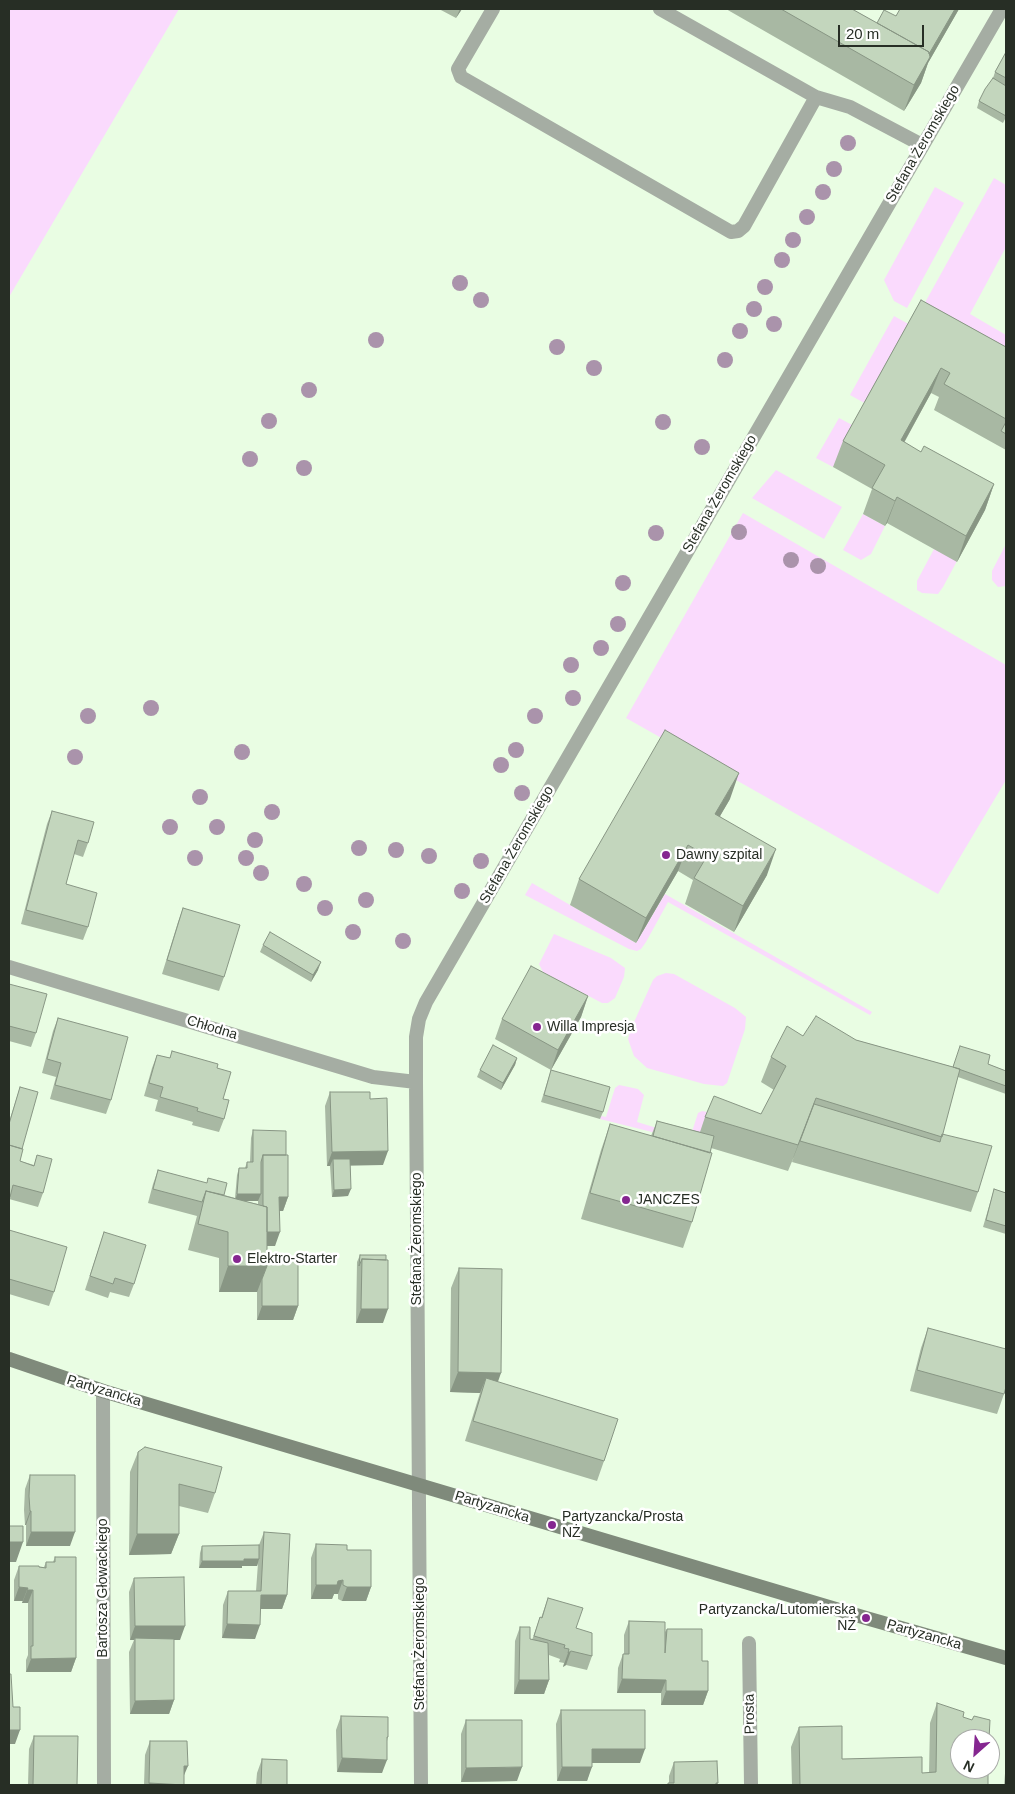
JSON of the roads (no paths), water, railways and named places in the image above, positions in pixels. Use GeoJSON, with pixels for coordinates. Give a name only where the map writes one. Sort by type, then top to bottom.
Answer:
{"type":"FeatureCollection","features":[{"type":"Feature","properties":{"kind":"main road","name":"Partyzancka"},"geometry":{"type":"LineString","coordinates":[[9,1359],[103,1391],[857,1616],[1006,1658]]}},
{"type":"Feature","properties":{"kind":"street"},"geometry":{"type":"LineString","coordinates":[[493,9],[458,70],[461,77],[731,232],[738,231],[744,226],[816,97]]}},
{"type":"Feature","properties":{"kind":"street"},"geometry":{"type":"LineString","coordinates":[[660,9],[816,97],[850,107],[922,145]]}},
{"type":"Feature","properties":{"kind":"street","name":"Stefana Żeromskiego"},"geometry":{"type":"LineString","coordinates":[[421,1785],[416,1082],[416,1038],[419,1019],[426,1002],[1002,9]]}},
{"type":"Feature","properties":{"kind":"street","name":"Chłodna"},"geometry":{"type":"LineString","coordinates":[[9,967],[373,1077],[416,1082]]}},
{"type":"Feature","properties":{"kind":"street","name":"Bartosza Głowackiego"},"geometry":{"type":"LineString","coordinates":[[103,1391],[104,1785]]}},
{"type":"Feature","properties":{"kind":"street","name":"Prosta"},"geometry":{"type":"LineString","coordinates":[[749,1643],[751,1785]]}},
{"type":"Feature","properties":{"kind":"place","name":"Dawny szpital"},"geometry":{"type":"Point","coordinates":[666,855]}},
{"type":"Feature","properties":{"kind":"place","name":"Willa Impresja"},"geometry":{"type":"Point","coordinates":[537,1027]}},
{"type":"Feature","properties":{"kind":"place","name":"JANCZES"},"geometry":{"type":"Point","coordinates":[626,1200]}},
{"type":"Feature","properties":{"kind":"place","name":"Elektro-Starter"},"geometry":{"type":"Point","coordinates":[237,1259]}},
{"type":"Feature","properties":{"kind":"place","name":"Partyzancka/Prosta NŻ"},"geometry":{"type":"Point","coordinates":[552,1525]}},
{"type":"Feature","properties":{"kind":"place","name":"Partyzancka/Lutomierska NŻ"},"geometry":{"type":"Point","coordinates":[866,1618]}}]}
